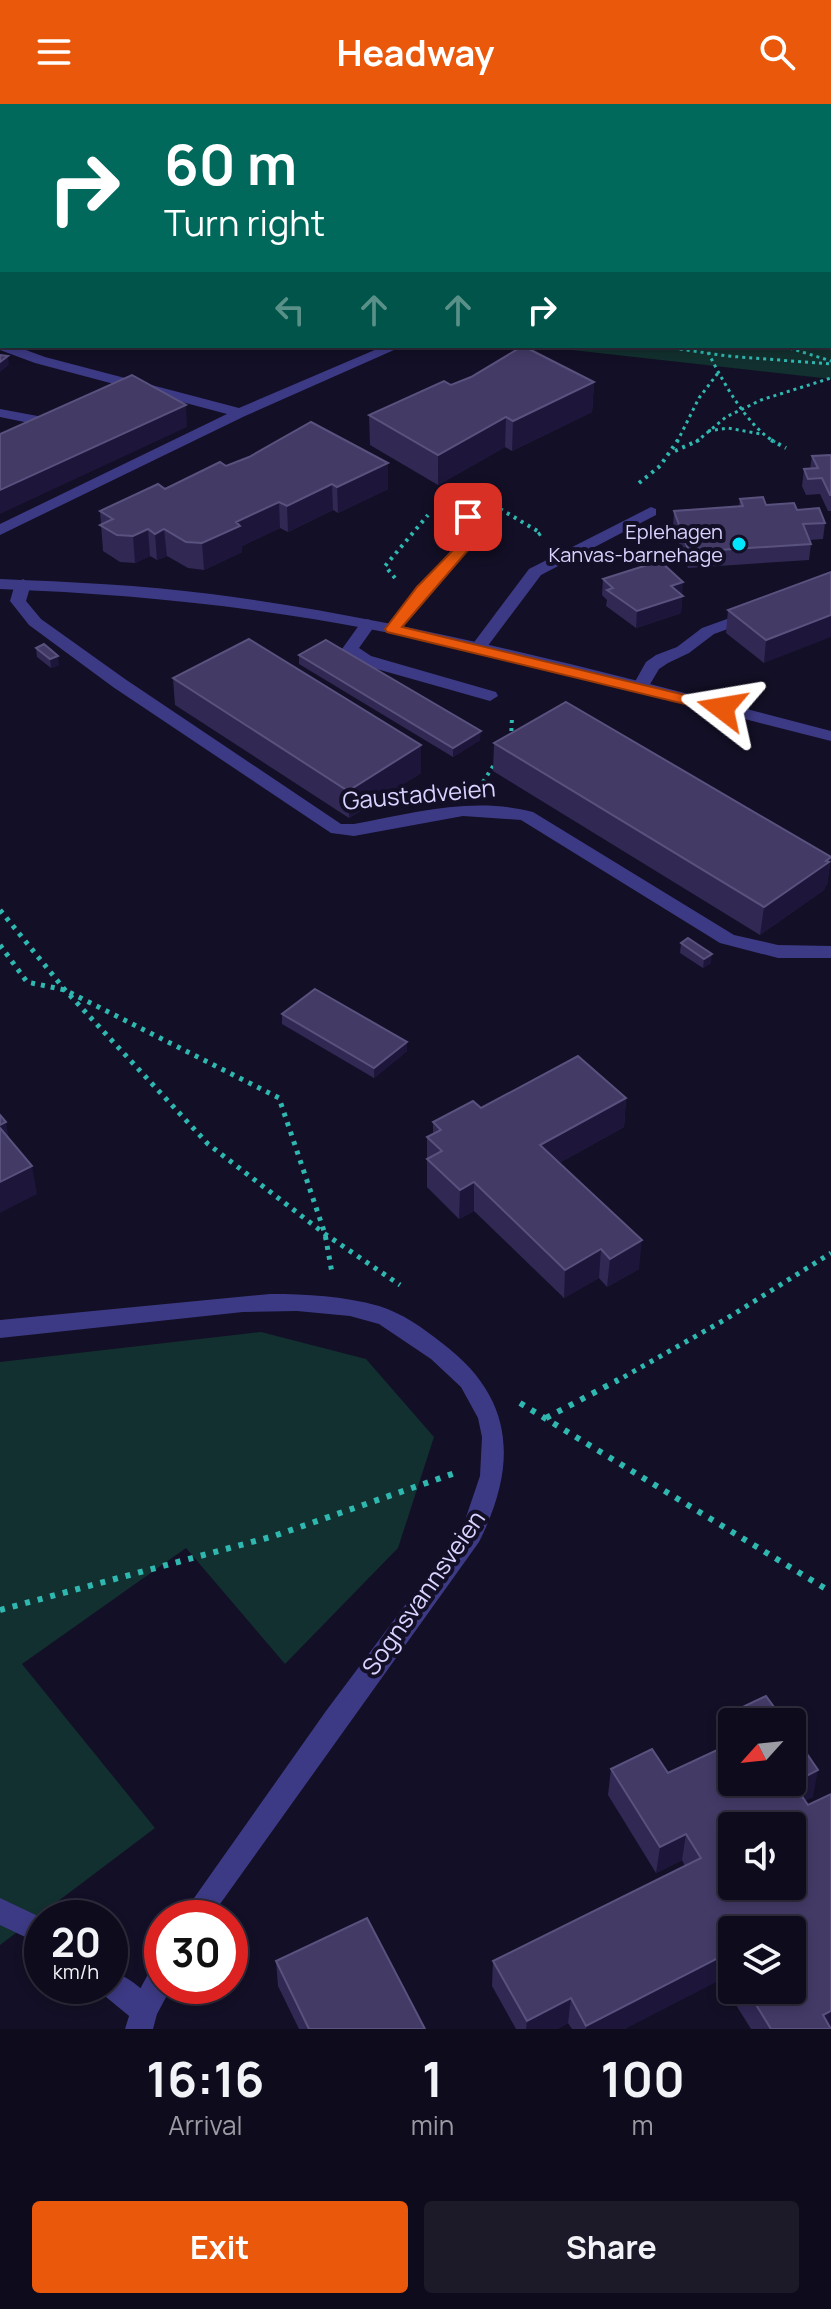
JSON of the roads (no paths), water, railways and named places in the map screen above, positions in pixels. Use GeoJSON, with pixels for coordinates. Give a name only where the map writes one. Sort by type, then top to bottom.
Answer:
{"type":"FeatureCollection","features":[{"type":"Feature","properties":{"kind":"street"},"geometry":{"type":"LineString","coordinates":[[14,348],[40,360],[240,413]]}},
{"type":"Feature","properties":{"kind":"street"},"geometry":{"type":"LineString","coordinates":[[0,530],[240,413],[391,348]]}},
{"type":"Feature","properties":{"kind":"street"},"geometry":{"type":"LineString","coordinates":[[107,395],[130,383]]}},
{"type":"Feature","properties":{"kind":"street"},"geometry":{"type":"LineString","coordinates":[[0,413],[44,422],[72,412]]}},
{"type":"Feature","properties":{"kind":"street"},"geometry":{"type":"LineString","coordinates":[[392,629],[472,535],[471,522],[458,510]]}},
{"type":"Feature","properties":{"kind":"street"},"geometry":{"type":"LineString","coordinates":[[478,648],[535,572],[651,512]]}},
{"type":"Feature","properties":{"kind":"street"},"geometry":{"type":"LineString","coordinates":[[0,584],[169,593],[368,624],[538,662],[831,736]]}},
{"type":"Feature","properties":{"kind":"street","name":"Gaustadveien"},"geometry":{"type":"LineString","coordinates":[[23,584],[18,601],[35,622],[119,683],[337,829],[354,830],[481,808],[509,811],[527,816],[727,939],[760,951],[784,954],[831,952]]}},
{"type":"Feature","properties":{"kind":"street"},"geometry":{"type":"LineString","coordinates":[[640,687],[652,666],[662,659],[683,650],[708,631],[763,611]]}},
{"type":"Feature","properties":{"kind":"street"},"geometry":{"type":"LineString","coordinates":[[368,624],[350,649],[365,660],[490,696]]}},
{"type":"Feature","properties":{"kind":"street","name":"Sognsvannsveien"},"geometry":{"type":"LineString","coordinates":[[0,1329],[272,1300],[378,1315],[457,1365],[479,1394],[492,1426],[495,1465],[488,1501],[471,1535],[207,1900]]}},
{"type":"Feature","properties":{"kind":"street"},"geometry":{"type":"LineString","coordinates":[[0,1911],[24,1923]]}},
{"type":"Feature","properties":{"kind":"street"},"geometry":{"type":"LineString","coordinates":[[128,2003],[142,2019]]}},
{"type":"Feature","properties":{"kind":"place","name":"Eplehagen Kanvas-barnehage"},"geometry":{"type":"Point","coordinates":[739,544]}}]}
